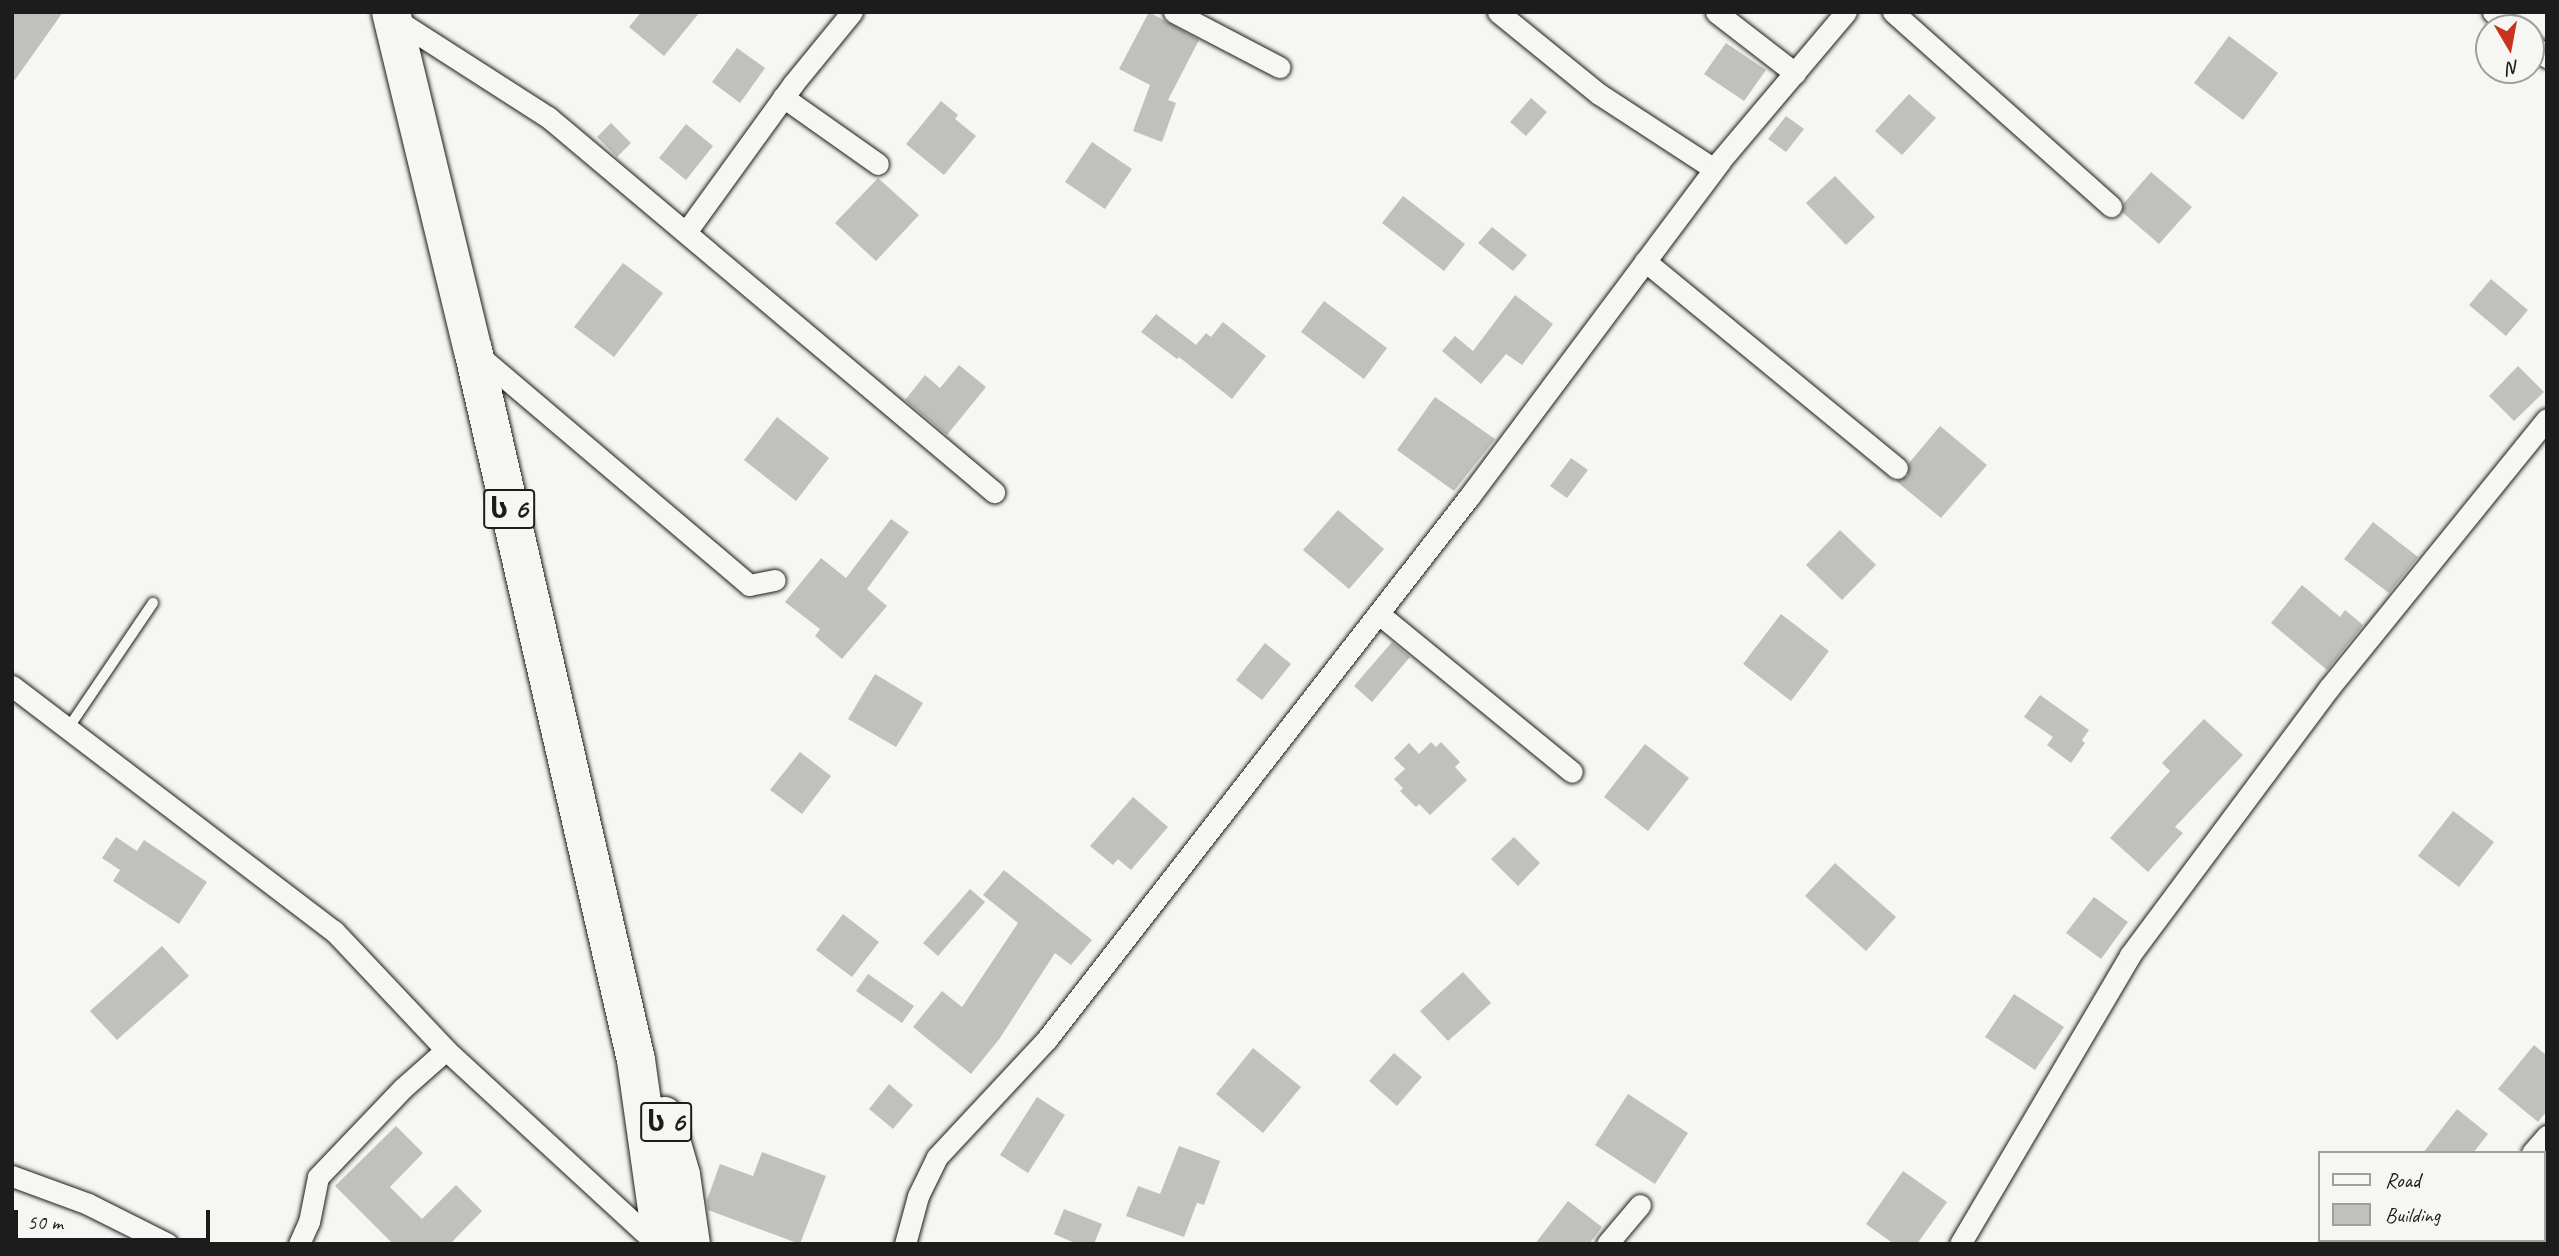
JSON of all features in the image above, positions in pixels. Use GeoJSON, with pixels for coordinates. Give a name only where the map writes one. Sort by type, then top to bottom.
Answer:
{"type":"FeatureCollection","features":[{"type":"Feature","properties":{"kind":"highway","name":"ს 6"},"geometry":{"type":"LineString","coordinates":[[391,15],[473,350],[636,1060],[659,1244]]}},
{"type":"Feature","properties":{"kind":"highway","name":"ს 6"},"geometry":{"type":"LineString","coordinates":[[624,1006],[648,1058],[681,1175],[691,1244]]}},
{"type":"Feature","properties":{"kind":"street"},"geometry":{"type":"LineString","coordinates":[[686,232],[783,97],[852,12]]}},
{"type":"Feature","properties":{"kind":"street"},"geometry":{"type":"LineString","coordinates":[[1174,12],[1279,67]]}},
{"type":"Feature","properties":{"kind":"street"},"geometry":{"type":"LineString","coordinates":[[1498,12],[1599,94],[1714,169]]}},
{"type":"Feature","properties":{"kind":"street"},"geometry":{"type":"LineString","coordinates":[[1716,12],[1795,73]]}},
{"type":"Feature","properties":{"kind":"street"},"geometry":{"type":"LineString","coordinates":[[905,1244],[918,1196],[937,1157],[1046,1039],[1379,614],[1714,169],[1846,12]]}},
{"type":"Feature","properties":{"kind":"street"},"geometry":{"type":"LineString","coordinates":[[1893,12],[2111,206]]}},
{"type":"Feature","properties":{"kind":"street"},"geometry":{"type":"LineString","coordinates":[[391,15],[548,117],[995,492]]}},
{"type":"Feature","properties":{"kind":"street"},"geometry":{"type":"LineString","coordinates":[[783,97],[878,164]]}},
{"type":"Feature","properties":{"kind":"street"},"geometry":{"type":"LineString","coordinates":[[1645,261],[1897,468]]}},
{"type":"Feature","properties":{"kind":"street"},"geometry":{"type":"LineString","coordinates":[[473,350],[749,585],[775,580]]}},
{"type":"Feature","properties":{"kind":"street"},"geometry":{"type":"LineString","coordinates":[[1960,1244],[2130,954],[2329,688],[2547,419]]}},
{"type":"Feature","properties":{"kind":"street"},"geometry":{"type":"LineString","coordinates":[[1379,614],[1572,772]]}},
{"type":"Feature","properties":{"kind":"street"},"geometry":{"type":"LineString","coordinates":[[12,686],[334,932],[446,1050],[659,1244]]}},
{"type":"Feature","properties":{"kind":"street"},"geometry":{"type":"LineString","coordinates":[[299,1244],[309,1222],[318,1177],[403,1088],[446,1050]]}},
{"type":"Feature","properties":{"kind":"street"},"geometry":{"type":"LineString","coordinates":[[2534,1151],[2547,1136]]}},
{"type":"Feature","properties":{"kind":"street"},"geometry":{"type":"LineString","coordinates":[[12,1176],[88,1205],[168,1244]]}},
{"type":"Feature","properties":{"kind":"street"},"geometry":{"type":"LineString","coordinates":[[1607,1244],[1640,1205]]}},
{"type":"Feature","properties":{"kind":"lane"},"geometry":{"type":"LineString","coordinates":[[69,727],[153,603]]}},
{"type":"Feature","properties":{"kind":"building"},"geometry":{"type":"Polygon","coordinates":[[[12,12],[63,12],[12,84],[12,12]]]}},
{"type":"Feature","properties":{"kind":"building"},"geometry":{"type":"Polygon","coordinates":[[[641,12],[700,12],[664,56],[629,27],[641,12]]]}},
{"type":"Feature","properties":{"kind":"building"},"geometry":{"type":"Polygon","coordinates":[[[1149,12],[1199,40],[1168,100],[1176,103],[1162,142],[1133,131],[1150,85],[1119,69],[1149,12]]]}},
{"type":"Feature","properties":{"kind":"building"},"geometry":{"type":"Polygon","coordinates":[[[2229,36],[2278,73],[2243,120],[2194,83],[2229,36]]]}},
{"type":"Feature","properties":{"kind":"building"},"geometry":{"type":"Polygon","coordinates":[[[1726,43],[1766,70],[1744,101],[1704,74],[1726,43]]]}},
{"type":"Feature","properties":{"kind":"building"},"geometry":{"type":"Polygon","coordinates":[[[737,48],[765,68],[740,103],[712,82],[737,48]]]}},
{"type":"Feature","properties":{"kind":"building"},"geometry":{"type":"Polygon","coordinates":[[[1909,94],[1936,118],[1902,155],[1875,131],[1909,94]]]}},
{"type":"Feature","properties":{"kind":"building"},"geometry":{"type":"Polygon","coordinates":[[[1531,98],[1547,112],[1526,136],[1510,122],[1531,98]]]}},
{"type":"Feature","properties":{"kind":"building"},"geometry":{"type":"Polygon","coordinates":[[[941,101],[958,115],[955,119],[976,136],[944,175],[906,144],[941,101]]]}},
{"type":"Feature","properties":{"kind":"building"},"geometry":{"type":"Polygon","coordinates":[[[1786,116],[1804,129],[1786,152],[1768,139],[1786,116]]]}},
{"type":"Feature","properties":{"kind":"building"},"geometry":{"type":"Polygon","coordinates":[[[611,123],[631,143],[617,157],[597,137],[611,123]]]}},
{"type":"Feature","properties":{"kind":"building"},"geometry":{"type":"Polygon","coordinates":[[[686,124],[713,146],[686,180],[659,158],[686,124]]]}},
{"type":"Feature","properties":{"kind":"building"},"geometry":{"type":"Polygon","coordinates":[[[1092,142],[1132,169],[1105,209],[1065,182],[1092,142]]]}},
{"type":"Feature","properties":{"kind":"building"},"geometry":{"type":"Polygon","coordinates":[[[2151,172],[2192,207],[2159,244],[2122,212],[2124,203],[2151,172]]]}},
{"type":"Feature","properties":{"kind":"building"},"geometry":{"type":"Polygon","coordinates":[[[1835,176],[1875,217],[1846,245],[1806,203],[1835,176]]]}},
{"type":"Feature","properties":{"kind":"building"},"geometry":{"type":"Polygon","coordinates":[[[878,178],[919,215],[876,261],[835,223],[878,178]]]}},
{"type":"Feature","properties":{"kind":"building"},"geometry":{"type":"Polygon","coordinates":[[[1403,196],[1465,244],[1444,271],[1382,223],[1403,196]]]}},
{"type":"Feature","properties":{"kind":"building"},"geometry":{"type":"Polygon","coordinates":[[[1492,227],[1527,255],[1513,271],[1478,243],[1492,227]]]}},
{"type":"Feature","properties":{"kind":"building"},"geometry":{"type":"Polygon","coordinates":[[[623,263],[663,293],[614,357],[574,327],[623,263]]]}},
{"type":"Feature","properties":{"kind":"building"},"geometry":{"type":"Polygon","coordinates":[[[2491,279],[2528,310],[2506,336],[2469,305],[2491,279]]]}},
{"type":"Feature","properties":{"kind":"building"},"geometry":{"type":"Polygon","coordinates":[[[1515,295],[1553,324],[1522,365],[1506,354],[1481,384],[1442,351],[1455,336],[1473,351],[1515,295]]]}},
{"type":"Feature","properties":{"kind":"building"},"geometry":{"type":"Polygon","coordinates":[[[1324,301],[1387,348],[1364,379],[1301,332],[1324,301]]]}},
{"type":"Feature","properties":{"kind":"building"},"geometry":{"type":"Polygon","coordinates":[[[1156,314],[1196,345],[1206,333],[1211,337],[1223,322],[1266,356],[1232,399],[1179,357],[1177,359],[1141,332],[1156,314]]]}},
{"type":"Feature","properties":{"kind":"building"},"geometry":{"type":"Polygon","coordinates":[[[959,365],[986,387],[947,435],[905,400],[925,375],[940,388],[959,365]]]}},
{"type":"Feature","properties":{"kind":"building"},"geometry":{"type":"Polygon","coordinates":[[[2518,366],[2544,392],[2514,421],[2489,396],[2518,366]]]}},
{"type":"Feature","properties":{"kind":"building"},"geometry":{"type":"Polygon","coordinates":[[[1435,397],[1495,439],[1454,491],[1397,450],[1435,397]]]}},
{"type":"Feature","properties":{"kind":"building"},"geometry":{"type":"Polygon","coordinates":[[[777,417],[829,458],[796,501],[744,460],[777,417]]]}},
{"type":"Feature","properties":{"kind":"building"},"geometry":{"type":"Polygon","coordinates":[[[1940,426],[1987,465],[1941,518],[1896,481],[1908,476],[1909,463],[1940,426]]]}},
{"type":"Feature","properties":{"kind":"building"},"geometry":{"type":"Polygon","coordinates":[[[1571,458],[1588,470],[1567,498],[1550,486],[1571,458]]]}},
{"type":"Feature","properties":{"kind":"building"},"geometry":{"type":"Polygon","coordinates":[[[1338,510],[1384,549],[1349,589],[1303,550],[1338,510]]]}},
{"type":"Feature","properties":{"kind":"building"},"geometry":{"type":"Polygon","coordinates":[[[891,519],[909,532],[867,589],[887,606],[842,659],[815,636],[820,629],[785,602],[821,558],[846,578],[891,519]]]}},
{"type":"Feature","properties":{"kind":"building"},"geometry":{"type":"Polygon","coordinates":[[[2373,522],[2418,557],[2389,593],[2344,559],[2373,522]]]}},
{"type":"Feature","properties":{"kind":"building"},"geometry":{"type":"Polygon","coordinates":[[[1840,530],[1876,565],[1842,600],[1806,565],[1840,530]]]}},
{"type":"Feature","properties":{"kind":"building"},"geometry":{"type":"Polygon","coordinates":[[[2302,585],[2340,617],[2345,610],[2363,625],[2327,670],[2271,623],[2302,585]]]}},
{"type":"Feature","properties":{"kind":"building"},"geometry":{"type":"Polygon","coordinates":[[[1781,614],[1829,651],[1791,701],[1743,664],[1781,614]]]}},
{"type":"Feature","properties":{"kind":"building"},"geometry":{"type":"Polygon","coordinates":[[[1392,642],[1410,657],[1372,702],[1354,686],[1392,642]]]}},
{"type":"Feature","properties":{"kind":"building"},"geometry":{"type":"Polygon","coordinates":[[[1265,643],[1291,664],[1262,700],[1236,680],[1265,643]]]}},
{"type":"Feature","properties":{"kind":"building"},"geometry":{"type":"Polygon","coordinates":[[[875,674],[923,703],[896,747],[848,719],[875,674]]]}},
{"type":"Feature","properties":{"kind":"building"},"geometry":{"type":"Polygon","coordinates":[[[2040,695],[2089,730],[2082,740],[2085,743],[2071,763],[2047,745],[2053,737],[2024,717],[2040,695]]]}},
{"type":"Feature","properties":{"kind":"building"},"geometry":{"type":"Polygon","coordinates":[[[2204,719],[2243,755],[2175,827],[2183,833],[2148,872],[2110,838],[2170,771],[2162,763],[2204,719]]]}},
{"type":"Feature","properties":{"kind":"building"},"geometry":{"type":"Polygon","coordinates":[[[1431,742],[1436,747],[1441,742],[1460,762],[1455,767],[1467,780],[1430,815],[1419,804],[1416,807],[1400,791],[1403,788],[1394,779],[1405,769],[1394,758],[1409,743],[1419,754],[1431,742]]]}},
{"type":"Feature","properties":{"kind":"building"},"geometry":{"type":"Polygon","coordinates":[[[1645,744],[1689,778],[1648,831],[1604,797],[1645,744]]]}},
{"type":"Feature","properties":{"kind":"building"},"geometry":{"type":"Polygon","coordinates":[[[800,752],[831,776],[802,814],[770,790],[800,752]]]}},
{"type":"Feature","properties":{"kind":"building"},"geometry":{"type":"Polygon","coordinates":[[[1133,797],[1168,827],[1131,870],[1118,859],[1113,865],[1090,846],[1133,797]]]}},
{"type":"Feature","properties":{"kind":"building"},"geometry":{"type":"Polygon","coordinates":[[[2453,811],[2494,842],[2459,887],[2418,856],[2453,811]]]}},
{"type":"Feature","properties":{"kind":"building"},"geometry":{"type":"Polygon","coordinates":[[[116,837],[137,851],[144,840],[207,882],[179,924],[113,881],[120,870],[102,858],[116,837]]]}},
{"type":"Feature","properties":{"kind":"building"},"geometry":{"type":"Polygon","coordinates":[[[1514,837],[1540,863],[1518,886],[1491,859],[1514,837]]]}},
{"type":"Feature","properties":{"kind":"building"},"geometry":{"type":"Polygon","coordinates":[[[1835,863],[1896,917],[1866,951],[1805,896],[1835,863]]]}},
{"type":"Feature","properties":{"kind":"building"},"geometry":{"type":"Polygon","coordinates":[[[1004,870],[1092,940],[1071,965],[1055,953],[1000,1038],[971,1074],[913,1027],[942,991],[962,1007],[1018,923],[983,895],[1004,870]]]}},
{"type":"Feature","properties":{"kind":"building"},"geometry":{"type":"Polygon","coordinates":[[[970,889],[985,902],[938,956],[923,943],[970,889]]]}},
{"type":"Feature","properties":{"kind":"building"},"geometry":{"type":"Polygon","coordinates":[[[2094,897],[2128,922],[2101,959],[2066,933],[2094,897]]]}},
{"type":"Feature","properties":{"kind":"building"},"geometry":{"type":"Polygon","coordinates":[[[843,914],[879,942],[852,977],[816,950],[843,914]]]}},
{"type":"Feature","properties":{"kind":"building"},"geometry":{"type":"Polygon","coordinates":[[[162,946],[189,976],[117,1040],[90,1011],[162,946]]]}},
{"type":"Feature","properties":{"kind":"building"},"geometry":{"type":"Polygon","coordinates":[[[1463,972],[1491,1003],[1448,1041],[1420,1011],[1463,972]]]}},
{"type":"Feature","properties":{"kind":"building"},"geometry":{"type":"Polygon","coordinates":[[[868,974],[914,1006],[902,1023],[856,991],[868,974]]]}},
{"type":"Feature","properties":{"kind":"building"},"geometry":{"type":"Polygon","coordinates":[[[2014,994],[2064,1027],[2035,1070],[1985,1037],[2014,994]]]}},
{"type":"Feature","properties":{"kind":"building"},"geometry":{"type":"Polygon","coordinates":[[[2534,1045],[2547,1056],[2547,1111],[2538,1122],[2498,1089],[2534,1045]]]}},
{"type":"Feature","properties":{"kind":"building"},"geometry":{"type":"Polygon","coordinates":[[[1253,1048],[1301,1087],[1263,1133],[1216,1094],[1253,1048]]]}},
{"type":"Feature","properties":{"kind":"building"},"geometry":{"type":"Polygon","coordinates":[[[1394,1053],[1422,1077],[1397,1106],[1369,1081],[1394,1053]]]}},
{"type":"Feature","properties":{"kind":"building"},"geometry":{"type":"Polygon","coordinates":[[[889,1084],[913,1105],[893,1129],[869,1109],[889,1084]]]}},
{"type":"Feature","properties":{"kind":"building"},"geometry":{"type":"Polygon","coordinates":[[[1628,1094],[1688,1133],[1655,1184],[1595,1145],[1628,1094]]]}},
{"type":"Feature","properties":{"kind":"building"},"geometry":{"type":"Polygon","coordinates":[[[1037,1097],[1065,1115],[1028,1173],[1000,1155],[1037,1097]]]}},
{"type":"Feature","properties":{"kind":"building"},"geometry":{"type":"Polygon","coordinates":[[[2457,1109],[2488,1134],[2475,1151],[2425,1151],[2457,1109]]]}},
{"type":"Feature","properties":{"kind":"building"},"geometry":{"type":"Polygon","coordinates":[[[396,1126],[423,1153],[390,1187],[422,1219],[456,1185],[482,1211],[450,1244],[393,1244],[335,1186],[396,1126]]]}},
{"type":"Feature","properties":{"kind":"building"},"geometry":{"type":"Polygon","coordinates":[[[1179,1146],[1220,1161],[1204,1205],[1197,1203],[1184,1237],[1126,1216],[1138,1186],[1160,1194],[1179,1146]]]}},
{"type":"Feature","properties":{"kind":"building"},"geometry":{"type":"Polygon","coordinates":[[[762,1152],[826,1176],[800,1244],[708,1210],[707,1200],[720,1164],[753,1176],[762,1152]]]}},
{"type":"Feature","properties":{"kind":"building"},"geometry":{"type":"Polygon","coordinates":[[[1903,1171],[1947,1202],[1917,1244],[1894,1244],[1866,1224],[1903,1171]]]}},
{"type":"Feature","properties":{"kind":"building"},"geometry":{"type":"Polygon","coordinates":[[[1568,1201],[1602,1227],[1589,1244],[1535,1244],[1568,1201]]]}},
{"type":"Feature","properties":{"kind":"building"},"geometry":{"type":"Polygon","coordinates":[[[1064,1209],[1102,1224],[1094,1244],[1077,1244],[1054,1234],[1064,1209]]]}}]}
